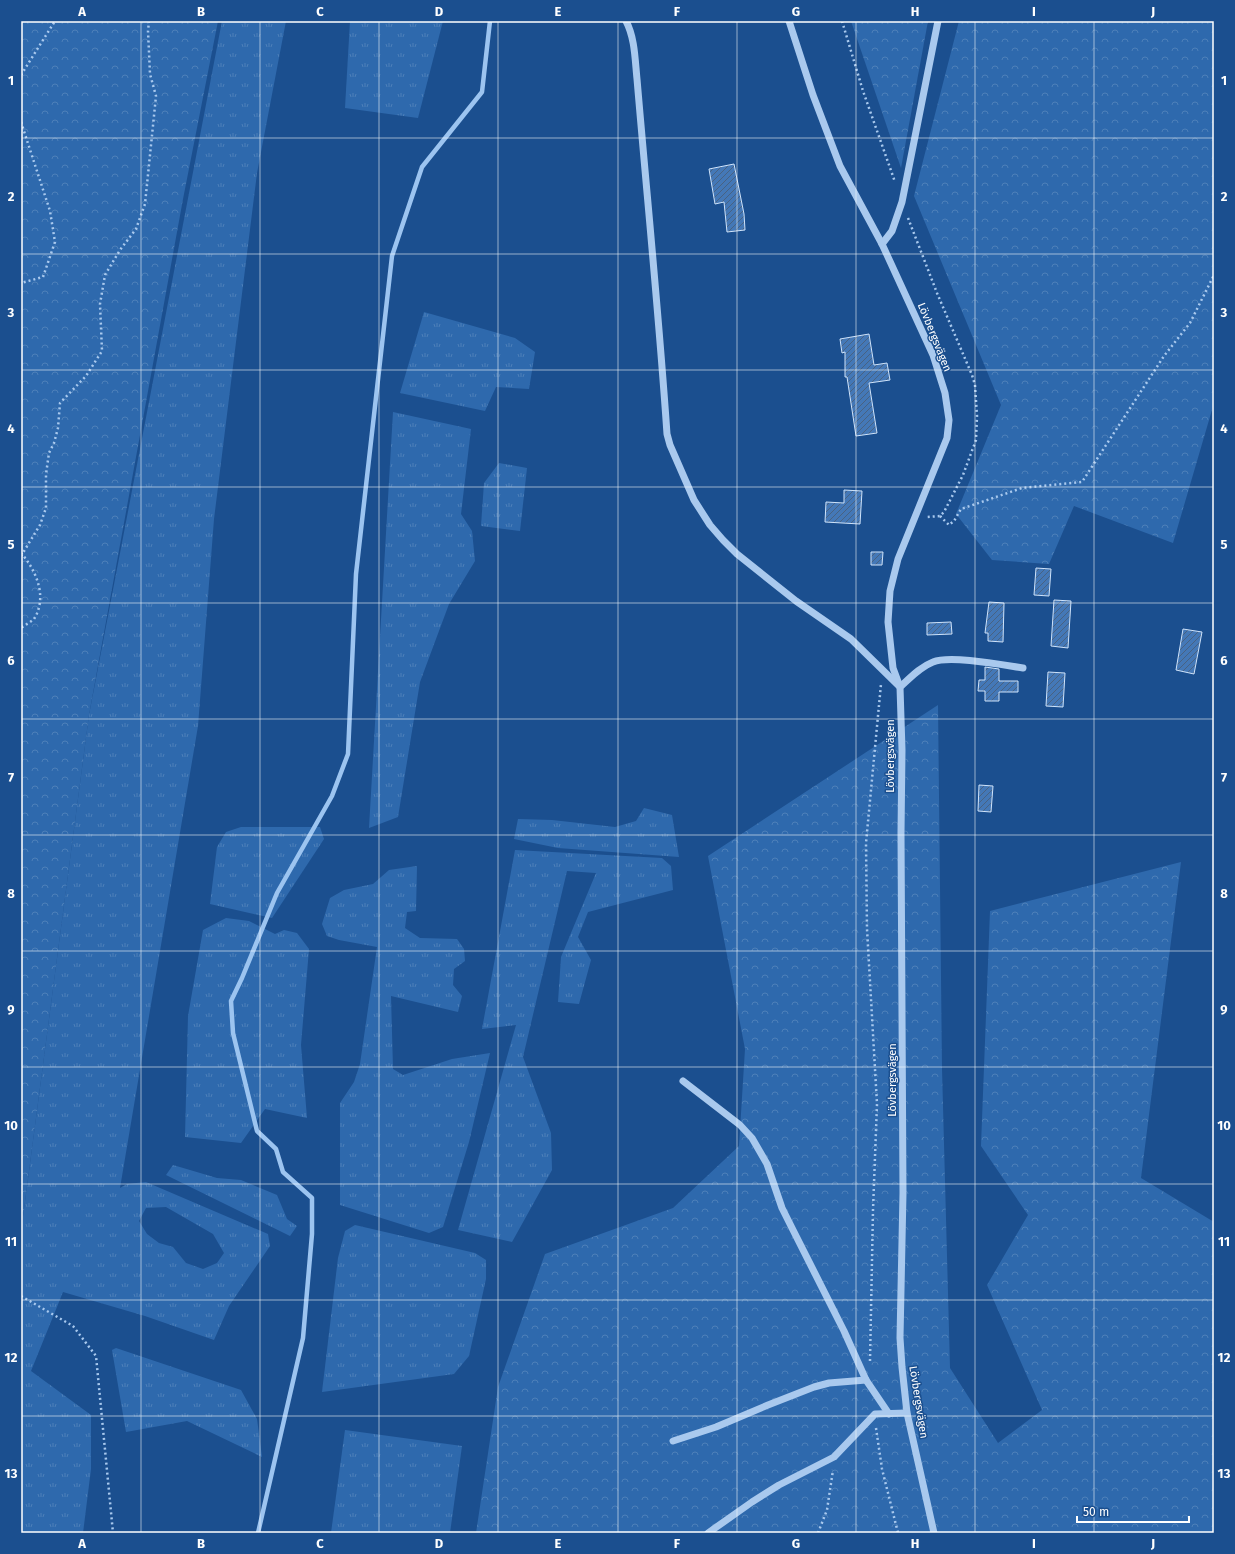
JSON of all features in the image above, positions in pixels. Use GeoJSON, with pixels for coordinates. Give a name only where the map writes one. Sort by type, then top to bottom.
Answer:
{"type":"FeatureCollection","features":[{"type":"Feature","properties":{"kind":"street"},"geometry":{"type":"LineString","coordinates":[[626,21],[629,27],[635,60],[653,264],[660,325],[667,434],[670,445],[694,500],[710,525],[737,554],[796,600],[851,639],[900,687],[925,666],[935,661],[980,662],[1023,668]]}},
{"type":"Feature","properties":{"kind":"street","name":"Lövbergsvägen"},"geometry":{"type":"LineString","coordinates":[[789,21],[813,95],[840,166],[882,244],[933,354],[945,393],[947,405],[947,438],[898,559],[890,591],[888,622],[894,668],[900,687],[902,750],[901,841],[903,1137],[900,1338],[907,1412],[934,1533]]}},
{"type":"Feature","properties":{"kind":"street"},"geometry":{"type":"LineString","coordinates":[[882,244],[892,231],[902,202],[938,21]]}},
{"type":"Feature","properties":{"kind":"street"},"geometry":{"type":"LineString","coordinates":[[683,1081],[740,1125],[755,1143],[767,1164],[782,1208],[844,1331],[866,1380],[888,1414]]}},
{"type":"Feature","properties":{"kind":"street"},"geometry":{"type":"LineString","coordinates":[[673,1441],[716,1427],[768,1404],[814,1387],[829,1383],[866,1380]]}},
{"type":"Feature","properties":{"kind":"street"},"geometry":{"type":"LineString","coordinates":[[708,1533],[774,1489],[835,1456],[874,1414],[907,1412]]}},
{"type":"Feature","properties":{"kind":"path"},"geometry":{"type":"LineString","coordinates":[[21,75],[55,21]]}},
{"type":"Feature","properties":{"kind":"path"},"geometry":{"type":"LineString","coordinates":[[21,628],[33,620],[40,602],[40,586],[21,554],[40,525],[46,508],[46,474],[49,453],[54,443],[58,428],[60,403],[86,376],[102,351],[100,304],[105,275],[120,250],[136,229],[145,204],[156,96],[150,74],[149,21]]}},
{"type":"Feature","properties":{"kind":"path"},"geometry":{"type":"LineString","coordinates":[[21,122],[50,211],[55,242],[42,277],[21,283]]}},
{"type":"Feature","properties":{"kind":"path"},"geometry":{"type":"LineString","coordinates":[[940,516],[949,525],[954,521],[962,508],[1022,488],[1082,482],[1164,356],[1190,323],[1214,275]]}},
{"type":"Feature","properties":{"kind":"path"},"geometry":{"type":"LineString","coordinates":[[917,513],[928,517],[940,516],[948,506],[974,448],[977,428],[975,385],[955,335]]}},
{"type":"Feature","properties":{"kind":"path"},"geometry":{"type":"LineString","coordinates":[[870,1367],[877,1104],[867,929],[866,843],[874,747],[883,671]]}},
{"type":"Feature","properties":{"kind":"path"},"geometry":{"type":"LineString","coordinates":[[21,1296],[73,1326],[96,1356],[113,1533]]}},
{"type":"Feature","properties":{"kind":"path"},"geometry":{"type":"LineString","coordinates":[[874,1414],[882,1468],[898,1533]]}},
{"type":"Feature","properties":{"kind":"path"},"geometry":{"type":"LineString","coordinates":[[818,1533],[827,1510],[835,1456]]}},
{"type":"Feature","properties":{"kind":"green space"},"geometry":{"type":"Polygon","coordinates":[[[21,21],[218,21],[183,199],[89,715],[21,1232],[21,21]]]}},
{"type":"Feature","properties":{"kind":"green space"},"geometry":{"type":"Polygon","coordinates":[[[222,21],[286,21],[257,173],[214,519],[198,726],[120,1188],[127,1184],[146,1182],[268,1234],[270,1246],[229,1306],[214,1340],[145,1316],[63,1292],[31,1371],[91,1415],[91,1469],[83,1533],[21,1533],[21,1232],[89,715],[222,21]],[[166,1207],[146,1208],[139,1221],[147,1234],[159,1243],[173,1247],[186,1263],[203,1269],[217,1263],[224,1253],[213,1234],[166,1207]]]}},
{"type":"Feature","properties":{"kind":"green space"},"geometry":{"type":"Polygon","coordinates":[[[350,21],[443,21],[418,118],[345,108],[350,21]]]}},
{"type":"Feature","properties":{"kind":"green space"},"geometry":{"type":"Polygon","coordinates":[[[851,21],[928,21],[901,168],[851,21]]]}},
{"type":"Feature","properties":{"kind":"green space"},"geometry":{"type":"Polygon","coordinates":[[[959,21],[1214,21],[1214,403],[1173,543],[1074,506],[1049,564],[992,560],[956,514],[1001,405],[914,196],[959,21]]]}},
{"type":"Feature","properties":{"kind":"green space"},"geometry":{"type":"Polygon","coordinates":[[[424,312],[515,338],[535,352],[529,389],[496,387],[485,411],[400,393],[424,312]]]}},
{"type":"Feature","properties":{"kind":"green space"},"geometry":{"type":"Polygon","coordinates":[[[393,412],[471,429],[461,514],[472,531],[475,561],[449,604],[420,682],[398,817],[369,828],[393,412]]]}},
{"type":"Feature","properties":{"kind":"green space"},"geometry":{"type":"Polygon","coordinates":[[[499,463],[527,468],[520,531],[481,526],[484,483],[499,463]]]}},
{"type":"Feature","properties":{"kind":"green space"},"geometry":{"type":"Polygon","coordinates":[[[938,705],[942,1069],[950,1368],[998,1443],[1042,1410],[987,1285],[1028,1215],[981,1146],[990,911],[1181,862],[1141,1178],[1214,1222],[1214,1533],[476,1533],[498,1387],[545,1254],[673,1208],[739,1146],[745,1049],[708,856],[938,705]]]}},
{"type":"Feature","properties":{"kind":"green space"},"geometry":{"type":"Polygon","coordinates":[[[644,808],[672,815],[679,857],[558,848],[514,839],[518,819],[552,820],[615,827],[636,821],[644,808]]]}},
{"type":"Feature","properties":{"kind":"green space"},"geometry":{"type":"Polygon","coordinates":[[[241,827],[320,827],[324,839],[272,918],[210,904],[217,847],[226,832],[241,827]]]}},
{"type":"Feature","properties":{"kind":"green space"},"geometry":{"type":"Polygon","coordinates":[[[515,850],[662,858],[671,866],[673,890],[588,912],[578,937],[591,960],[579,1004],[558,1002],[561,957],[596,873],[567,871],[523,1057],[551,1133],[552,1170],[512,1242],[458,1230],[516,1025],[482,1029],[515,850]]]}},
{"type":"Feature","properties":{"kind":"green space"},"geometry":{"type":"Polygon","coordinates":[[[417,866],[416,911],[407,912],[405,928],[420,938],[457,939],[464,949],[465,961],[454,969],[453,985],[462,996],[458,1012],[391,996],[393,1069],[403,1075],[452,1059],[490,1053],[469,1142],[443,1227],[429,1233],[340,1205],[340,1103],[354,1082],[360,1064],[377,947],[339,940],[327,936],[322,924],[330,898],[344,890],[373,884],[389,870],[417,866]]]}},
{"type":"Feature","properties":{"kind":"green space"},"geometry":{"type":"Polygon","coordinates":[[[226,918],[249,921],[275,934],[284,930],[297,933],[309,949],[301,1045],[307,1118],[265,1109],[241,1143],[185,1137],[188,1016],[203,930],[226,918]]]}},
{"type":"Feature","properties":{"kind":"green space"},"geometry":{"type":"Polygon","coordinates":[[[173,1165],[217,1178],[241,1180],[277,1195],[287,1219],[297,1226],[290,1236],[166,1175],[173,1165]]]}},
{"type":"Feature","properties":{"kind":"green space"},"geometry":{"type":"Polygon","coordinates":[[[355,1225],[475,1253],[486,1260],[486,1279],[469,1356],[454,1374],[322,1392],[338,1258],[345,1231],[355,1225]]]}},
{"type":"Feature","properties":{"kind":"green space"},"geometry":{"type":"Polygon","coordinates":[[[116,1348],[241,1390],[257,1419],[262,1457],[187,1421],[126,1432],[112,1350],[116,1348]]]}},
{"type":"Feature","properties":{"kind":"green space"},"geometry":{"type":"Polygon","coordinates":[[[345,1430],[462,1446],[450,1533],[331,1533],[345,1430]]]}},
{"type":"Feature","properties":{"kind":"building"},"geometry":{"type":"Polygon","coordinates":[[[734,164],[744,214],[745,230],[727,232],[724,202],[715,204],[709,169],[734,164]]]}},
{"type":"Feature","properties":{"kind":"building"},"geometry":{"type":"Polygon","coordinates":[[[869,334],[874,365],[887,363],[890,380],[869,383],[877,433],[856,436],[847,377],[845,377],[845,352],[842,353],[840,339],[869,334]]]}},
{"type":"Feature","properties":{"kind":"building"},"geometry":{"type":"Polygon","coordinates":[[[844,490],[862,491],[860,524],[825,522],[826,502],[844,503],[844,490]]]}},
{"type":"Feature","properties":{"kind":"building"},"geometry":{"type":"Polygon","coordinates":[[[871,552],[883,552],[882,565],[871,565],[871,552]]]}},
{"type":"Feature","properties":{"kind":"building"},"geometry":{"type":"Polygon","coordinates":[[[1036,568],[1051,569],[1049,596],[1034,595],[1036,568]]]}},
{"type":"Feature","properties":{"kind":"building"},"geometry":{"type":"Polygon","coordinates":[[[1054,600],[1071,601],[1068,648],[1051,646],[1054,600]]]}},
{"type":"Feature","properties":{"kind":"building"},"geometry":{"type":"Polygon","coordinates":[[[989,602],[1004,603],[1003,642],[988,641],[988,633],[985,633],[989,602]]]}},
{"type":"Feature","properties":{"kind":"building"},"geometry":{"type":"Polygon","coordinates":[[[951,622],[952,634],[927,635],[927,623],[951,622]]]}},
{"type":"Feature","properties":{"kind":"building"},"geometry":{"type":"Polygon","coordinates":[[[1183,629],[1202,632],[1194,674],[1176,670],[1183,629]]]}},
{"type":"Feature","properties":{"kind":"building"},"geometry":{"type":"Polygon","coordinates":[[[985,667],[999,669],[999,681],[1018,681],[1018,692],[999,692],[999,701],[985,701],[985,691],[978,691],[979,680],[985,680],[985,667]]]}},
{"type":"Feature","properties":{"kind":"building"},"geometry":{"type":"Polygon","coordinates":[[[1048,672],[1065,673],[1063,707],[1046,706],[1048,672]]]}},
{"type":"Feature","properties":{"kind":"building"},"geometry":{"type":"Polygon","coordinates":[[[979,785],[993,786],[991,812],[978,811],[979,785]]]}},
{"type":"Feature","properties":{"kind":"waterway"},"geometry":{"type":"LineString","coordinates":[[258,1533],[303,1338],[312,1234],[312,1198],[283,1172],[276,1149],[257,1131],[233,1033],[231,1001],[277,893],[332,796],[348,754],[356,574],[392,256],[422,167],[482,92],[490,21]]}}]}
